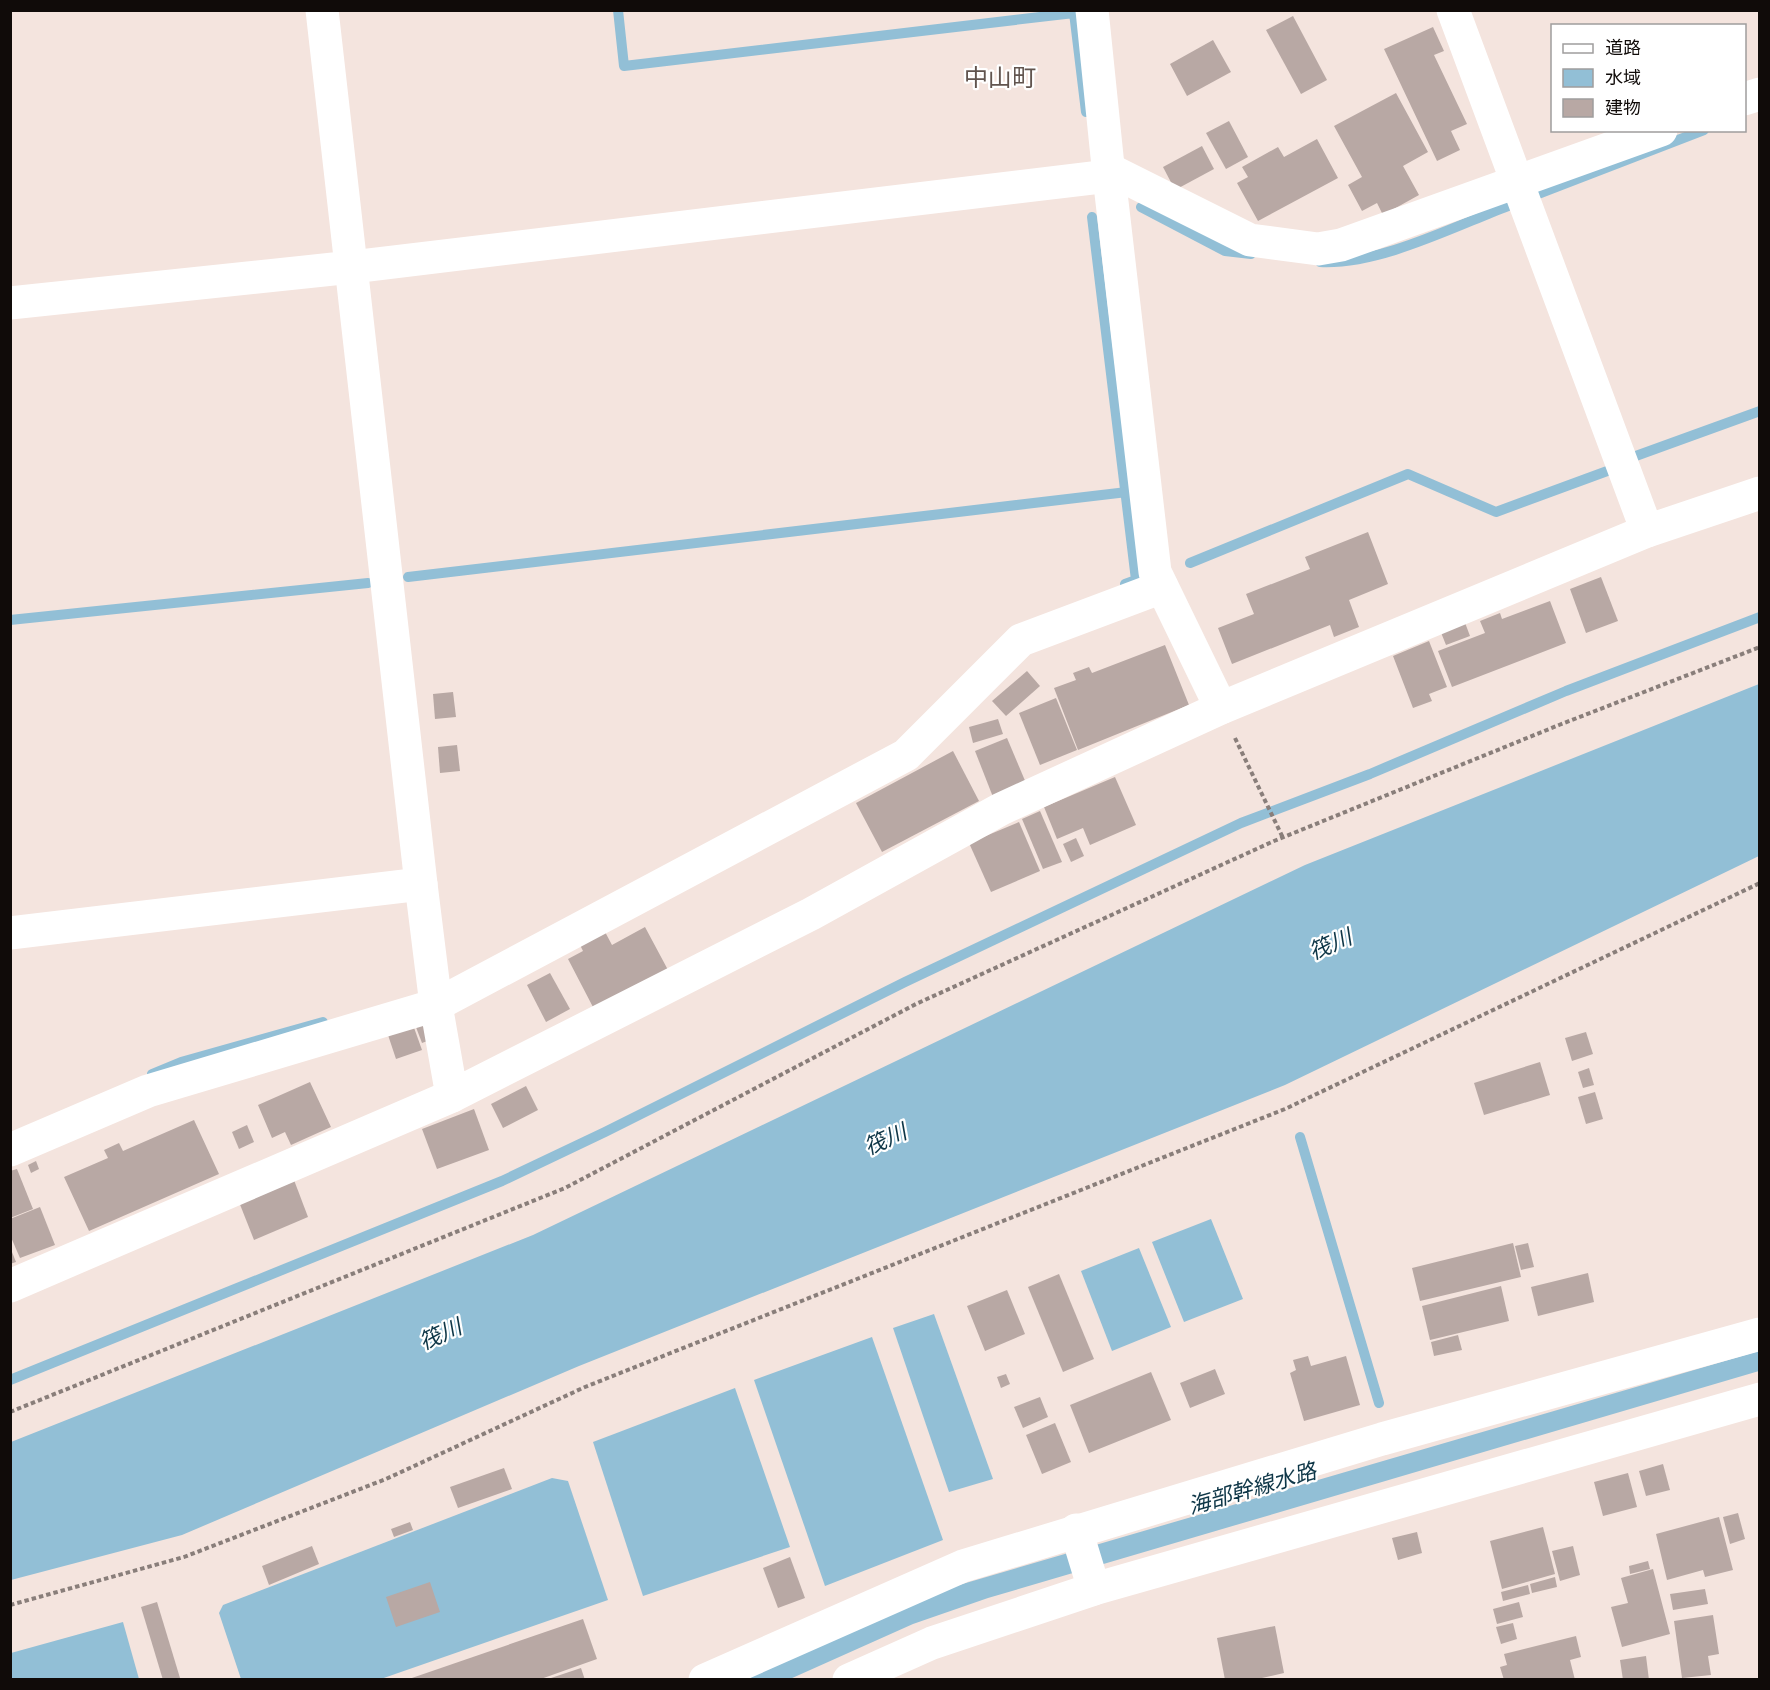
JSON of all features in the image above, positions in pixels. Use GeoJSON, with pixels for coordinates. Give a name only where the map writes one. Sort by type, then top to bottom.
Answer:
{"type":"FeatureCollection","features":[{"type":"Feature","properties":{"kind":"street"},"geometry":{"type":"LineString","coordinates":[[322,10],[421,885],[436,1005],[452,1096]]}},
{"type":"Feature","properties":{"kind":"street"},"geometry":{"type":"LineString","coordinates":[[1453,10],[1647,531]]}},
{"type":"Feature","properties":{"kind":"street"},"geometry":{"type":"LineString","coordinates":[[1094,11],[1108,172],[1155,572],[1221,708]]}},
{"type":"Feature","properties":{"kind":"street"},"geometry":{"type":"LineString","coordinates":[[10,303],[352,267],[1108,172],[1250,240],[1318,249],[1341,245],[1518,184],[1656,132]]}},
{"type":"Feature","properties":{"kind":"street"},"geometry":{"type":"LineString","coordinates":[[10,1286],[452,1096],[811,914],[1001,809],[1221,708],[1647,531],[1760,493]]}},
{"type":"Feature","properties":{"kind":"street"},"geometry":{"type":"LineString","coordinates":[[10,1150],[148,1091],[436,1005],[906,754],[1021,640],[1162,587]]}},
{"type":"Feature","properties":{"kind":"street"},"geometry":{"type":"LineString","coordinates":[[10,933],[421,885]]}},
{"type":"Feature","properties":{"kind":"street"},"geometry":{"type":"LineString","coordinates":[[849,1680],[932,1643],[1085,1559],[1382,1439],[1760,1334]]}},
{"type":"Feature","properties":{"kind":"street"},"geometry":{"type":"LineString","coordinates":[[705,1680],[963,1566],[1085,1559],[1760,1399]]}},
{"type":"Feature","properties":{"kind":"path"},"geometry":{"type":"LineString","coordinates":[[10,1412],[565,1188],[916,1004],[1282,835],[1760,647]]}},
{"type":"Feature","properties":{"kind":"path"},"geometry":{"type":"LineString","coordinates":[[1221,708],[1282,835]]}},
{"type":"Feature","properties":{"kind":"path"},"geometry":{"type":"LineString","coordinates":[[10,1605],[184,1557],[375,1483],[585,1387],[1285,1109],[1760,883]]}},
{"type":"Feature","properties":{"kind":"water","name":"筏川"},"geometry":{"type":"Polygon","coordinates":[[[1759,684],[1759,856],[1285,1085],[579,1366],[182,1535],[11,1580],[11,1442],[533,1235],[1305,865],[1759,684]]]}},
{"type":"Feature","properties":{"kind":"water"},"geometry":{"type":"Polygon","coordinates":[[[1211,1219],[1243,1299],[1184,1322],[1152,1242],[1211,1219]]]}},
{"type":"Feature","properties":{"kind":"water"},"geometry":{"type":"Polygon","coordinates":[[[1139,1248],[1171,1327],[1112,1351],[1081,1271],[1139,1248]]]}},
{"type":"Feature","properties":{"kind":"water"},"geometry":{"type":"Polygon","coordinates":[[[934,1314],[993,1479],[949,1492],[893,1328],[934,1314]]]}},
{"type":"Feature","properties":{"kind":"water"},"geometry":{"type":"Polygon","coordinates":[[[872,1337],[943,1540],[825,1586],[754,1380],[872,1337]]]}},
{"type":"Feature","properties":{"kind":"water"},"geometry":{"type":"Polygon","coordinates":[[[1759,1351],[1759,1371],[988,1598],[913,1624],[790,1679],[736,1680],[935,1592],[1759,1351]]]}},
{"type":"Feature","properties":{"kind":"water"},"geometry":{"type":"Polygon","coordinates":[[[735,1388],[790,1547],[643,1596],[593,1442],[735,1388]]]}},
{"type":"Feature","properties":{"kind":"water"},"geometry":{"type":"Polygon","coordinates":[[[552,1478],[568,1481],[608,1600],[378,1680],[241,1679],[219,1613],[223,1605],[552,1478]]]}},
{"type":"Feature","properties":{"kind":"water"},"geometry":{"type":"Polygon","coordinates":[[[123,1622],[139,1679],[11,1679],[11,1653],[123,1622]]]}},
{"type":"Feature","properties":{"kind":"building"},"geometry":{"type":"Polygon","coordinates":[[[1293,16],[1327,80],[1301,94],[1266,30],[1293,16]]]}},
{"type":"Feature","properties":{"kind":"building"},"geometry":{"type":"Polygon","coordinates":[[[1433,27],[1444,51],[1434,55],[1467,124],[1451,131],[1460,150],[1437,161],[1384,49],[1433,27]]]}},
{"type":"Feature","properties":{"kind":"building"},"geometry":{"type":"Polygon","coordinates":[[[1213,40],[1231,72],[1187,96],[1170,64],[1213,40]]]}},
{"type":"Feature","properties":{"kind":"building"},"geometry":{"type":"Polygon","coordinates":[[[1396,93],[1428,152],[1403,166],[1419,195],[1383,215],[1377,203],[1362,211],[1348,185],[1362,177],[1334,126],[1396,93]]]}},
{"type":"Feature","properties":{"kind":"building"},"geometry":{"type":"Polygon","coordinates":[[[1229,121],[1248,157],[1226,169],[1206,133],[1229,121]]]}},
{"type":"Feature","properties":{"kind":"building"},"geometry":{"type":"Polygon","coordinates":[[[1317,139],[1338,178],[1258,221],[1237,183],[1248,177],[1242,167],[1278,147],[1284,157],[1317,139]]]}},
{"type":"Feature","properties":{"kind":"building"},"geometry":{"type":"Polygon","coordinates":[[[1202,146],[1214,169],[1175,190],[1163,167],[1202,146]]]}},
{"type":"Feature","properties":{"kind":"building"},"geometry":{"type":"Polygon","coordinates":[[[1368,532],[1388,584],[1349,600],[1359,627],[1334,637],[1330,625],[1232,664],[1218,628],[1254,614],[1246,594],[1310,569],[1305,557],[1368,532]]]}},
{"type":"Feature","properties":{"kind":"building"},"geometry":{"type":"Polygon","coordinates":[[[1601,577],[1618,621],[1586,633],[1570,589],[1601,577]]]}},
{"type":"Feature","properties":{"kind":"building"},"geometry":{"type":"Polygon","coordinates":[[[1550,601],[1566,643],[1452,687],[1438,651],[1485,633],[1480,621],[1500,613],[1502,619],[1550,601]]]}},
{"type":"Feature","properties":{"kind":"building"},"geometry":{"type":"Polygon","coordinates":[[[1464,620],[1470,636],[1446,645],[1440,630],[1464,620]]]}},
{"type":"Feature","properties":{"kind":"building"},"geometry":{"type":"Polygon","coordinates":[[[1429,641],[1447,687],[1429,694],[1432,701],[1413,708],[1393,656],[1429,641]]]}},
{"type":"Feature","properties":{"kind":"building"},"geometry":{"type":"Polygon","coordinates":[[[1165,645],[1189,705],[1078,750],[1054,688],[1076,680],[1073,673],[1089,667],[1092,673],[1165,645]]]}},
{"type":"Feature","properties":{"kind":"building"},"geometry":{"type":"Polygon","coordinates":[[[1027,671],[1040,686],[1006,716],[992,701],[1027,671]]]}},
{"type":"Feature","properties":{"kind":"building"},"geometry":{"type":"Polygon","coordinates":[[[453,692],[456,717],[435,719],[433,694],[453,692]]]}},
{"type":"Feature","properties":{"kind":"building"},"geometry":{"type":"Polygon","coordinates":[[[1056,698],[1077,750],[1040,765],[1019,713],[1056,698]]]}},
{"type":"Feature","properties":{"kind":"building"},"geometry":{"type":"Polygon","coordinates":[[[998,719],[1003,734],[973,743],[969,727],[998,719]]]}},
{"type":"Feature","properties":{"kind":"building"},"geometry":{"type":"Polygon","coordinates":[[[1007,738],[1026,783],[993,797],[975,751],[1007,738]]]}},
{"type":"Feature","properties":{"kind":"building"},"geometry":{"type":"Polygon","coordinates":[[[457,745],[460,771],[440,773],[438,747],[457,745]]]}},
{"type":"Feature","properties":{"kind":"building"},"geometry":{"type":"Polygon","coordinates":[[[953,751],[979,801],[882,852],[856,803],[953,751]]]}},
{"type":"Feature","properties":{"kind":"building"},"geometry":{"type":"Polygon","coordinates":[[[1115,777],[1136,825],[1090,845],[1083,828],[1057,839],[1044,807],[1115,777]]]}},
{"type":"Feature","properties":{"kind":"building"},"geometry":{"type":"Polygon","coordinates":[[[1040,811],[1062,862],[1043,869],[1022,819],[1040,811]]]}},
{"type":"Feature","properties":{"kind":"building"},"geometry":{"type":"Polygon","coordinates":[[[1019,822],[1040,871],[991,892],[969,843],[1019,822]]]}},
{"type":"Feature","properties":{"kind":"building"},"geometry":{"type":"Polygon","coordinates":[[[1076,838],[1084,856],[1071,862],[1063,844],[1076,838]]]}},
{"type":"Feature","properties":{"kind":"building"},"geometry":{"type":"Polygon","coordinates":[[[645,927],[668,970],[594,1009],[568,959],[583,951],[579,943],[604,930],[612,945],[645,927]]]}},
{"type":"Feature","properties":{"kind":"building"},"geometry":{"type":"Polygon","coordinates":[[[550,973],[570,1009],[546,1022],[527,985],[550,973]]]}},
{"type":"Feature","properties":{"kind":"building"},"geometry":{"type":"Polygon","coordinates":[[[423,1020],[430,1040],[422,1043],[414,1022],[423,1020]]]}},
{"type":"Feature","properties":{"kind":"building"},"geometry":{"type":"Polygon","coordinates":[[[412,1022],[422,1050],[396,1059],[387,1032],[412,1022]]]}},
{"type":"Feature","properties":{"kind":"building"},"geometry":{"type":"Polygon","coordinates":[[[1586,1032],[1593,1054],[1572,1061],[1565,1038],[1586,1032]]]}},
{"type":"Feature","properties":{"kind":"building"},"geometry":{"type":"Polygon","coordinates":[[[1540,1062],[1550,1095],[1484,1115],[1474,1083],[1540,1062]]]}},
{"type":"Feature","properties":{"kind":"building"},"geometry":{"type":"Polygon","coordinates":[[[1589,1068],[1594,1085],[1583,1088],[1578,1072],[1589,1068]]]}},
{"type":"Feature","properties":{"kind":"building"},"geometry":{"type":"Polygon","coordinates":[[[310,1082],[331,1127],[291,1145],[285,1132],[272,1138],[258,1105],[310,1082]]]}},
{"type":"Feature","properties":{"kind":"building"},"geometry":{"type":"Polygon","coordinates":[[[526,1086],[538,1110],[503,1128],[491,1104],[526,1086]]]}},
{"type":"Feature","properties":{"kind":"building"},"geometry":{"type":"Polygon","coordinates":[[[1595,1092],[1603,1119],[1586,1124],[1578,1097],[1595,1092]]]}},
{"type":"Feature","properties":{"kind":"building"},"geometry":{"type":"Polygon","coordinates":[[[474,1109],[489,1150],[437,1169],[422,1129],[474,1109]]]}},
{"type":"Feature","properties":{"kind":"building"},"geometry":{"type":"Polygon","coordinates":[[[194,1120],[219,1174],[89,1231],[64,1177],[108,1158],[104,1150],[119,1143],[123,1151],[194,1120]]]}},
{"type":"Feature","properties":{"kind":"building"},"geometry":{"type":"Polygon","coordinates":[[[247,1125],[254,1142],[239,1149],[232,1132],[247,1125]]]}},
{"type":"Feature","properties":{"kind":"building"},"geometry":{"type":"Polygon","coordinates":[[[36,1161],[39,1169],[31,1173],[28,1165],[36,1161]]]}},
{"type":"Feature","properties":{"kind":"building"},"geometry":{"type":"Polygon","coordinates":[[[17,1169],[33,1209],[10,1218],[10,1171],[17,1169]]]}},
{"type":"Feature","properties":{"kind":"building"},"geometry":{"type":"Polygon","coordinates":[[[294,1180],[308,1217],[254,1240],[239,1202],[294,1180]]]}},
{"type":"Feature","properties":{"kind":"building"},"geometry":{"type":"Polygon","coordinates":[[[40,1207],[55,1245],[20,1258],[10,1235],[10,1219],[40,1207]]]}},
{"type":"Feature","properties":{"kind":"building"},"geometry":{"type":"Polygon","coordinates":[[[1513,1243],[1521,1277],[1420,1301],[1412,1268],[1513,1243]]]}},
{"type":"Feature","properties":{"kind":"building"},"geometry":{"type":"Polygon","coordinates":[[[1528,1243],[1534,1267],[1521,1270],[1515,1246],[1528,1243]]]}},
{"type":"Feature","properties":{"kind":"building"},"geometry":{"type":"Polygon","coordinates":[[[10,1247],[16,1262],[10,1264],[10,1247]]]}},
{"type":"Feature","properties":{"kind":"building"},"geometry":{"type":"Polygon","coordinates":[[[1588,1273],[1594,1302],[1538,1316],[1531,1287],[1588,1273]]]}},
{"type":"Feature","properties":{"kind":"building"},"geometry":{"type":"Polygon","coordinates":[[[1059,1274],[1094,1359],[1063,1372],[1028,1287],[1059,1274]]]}},
{"type":"Feature","properties":{"kind":"building"},"geometry":{"type":"Polygon","coordinates":[[[1501,1286],[1509,1321],[1430,1340],[1422,1306],[1501,1286]]]}},
{"type":"Feature","properties":{"kind":"building"},"geometry":{"type":"Polygon","coordinates":[[[1007,1290],[1025,1334],[985,1351],[967,1306],[1007,1290]]]}},
{"type":"Feature","properties":{"kind":"building"},"geometry":{"type":"Polygon","coordinates":[[[1458,1335],[1462,1350],[1434,1356],[1431,1342],[1458,1335]]]}},
{"type":"Feature","properties":{"kind":"building"},"geometry":{"type":"Polygon","coordinates":[[[1308,1356],[1311,1366],[1346,1356],[1360,1405],[1304,1421],[1290,1373],[1296,1370],[1293,1360],[1308,1356]]]}},
{"type":"Feature","properties":{"kind":"building"},"geometry":{"type":"Polygon","coordinates":[[[1215,1369],[1225,1394],[1190,1408],[1180,1383],[1215,1369]]]}},
{"type":"Feature","properties":{"kind":"building"},"geometry":{"type":"Polygon","coordinates":[[[1151,1372],[1171,1420],[1089,1453],[1070,1405],[1151,1372]]]}},
{"type":"Feature","properties":{"kind":"building"},"geometry":{"type":"Polygon","coordinates":[[[1006,1374],[1010,1384],[1001,1388],[997,1377],[1006,1374]]]}},
{"type":"Feature","properties":{"kind":"building"},"geometry":{"type":"Polygon","coordinates":[[[1040,1397],[1048,1417],[1023,1428],[1014,1407],[1040,1397]]]}},
{"type":"Feature","properties":{"kind":"building"},"geometry":{"type":"Polygon","coordinates":[[[1055,1423],[1071,1462],[1042,1474],[1026,1435],[1055,1423]]]}},
{"type":"Feature","properties":{"kind":"building"},"geometry":{"type":"Polygon","coordinates":[[[1663,1464],[1670,1490],[1646,1496],[1639,1471],[1663,1464]]]}},
{"type":"Feature","properties":{"kind":"building"},"geometry":{"type":"Polygon","coordinates":[[[504,1468],[512,1489],[458,1508],[450,1487],[504,1468]]]}},
{"type":"Feature","properties":{"kind":"building"},"geometry":{"type":"Polygon","coordinates":[[[1628,1473],[1637,1507],[1603,1516],[1594,1482],[1628,1473]]]}},
{"type":"Feature","properties":{"kind":"building"},"geometry":{"type":"Polygon","coordinates":[[[1738,1513],[1745,1539],[1730,1544],[1723,1517],[1738,1513]]]}},
{"type":"Feature","properties":{"kind":"building"},"geometry":{"type":"Polygon","coordinates":[[[1719,1517],[1733,1570],[1705,1577],[1703,1570],[1667,1580],[1656,1534],[1719,1517]]]}},
{"type":"Feature","properties":{"kind":"building"},"geometry":{"type":"Polygon","coordinates":[[[410,1522],[413,1530],[394,1537],[391,1529],[410,1522]]]}},
{"type":"Feature","properties":{"kind":"building"},"geometry":{"type":"Polygon","coordinates":[[[1543,1527],[1555,1574],[1502,1589],[1490,1541],[1543,1527]]]}},
{"type":"Feature","properties":{"kind":"building"},"geometry":{"type":"Polygon","coordinates":[[[1417,1532],[1422,1553],[1398,1560],[1392,1538],[1417,1532]]]}},
{"type":"Feature","properties":{"kind":"building"},"geometry":{"type":"Polygon","coordinates":[[[312,1546],[319,1564],[269,1585],[262,1566],[312,1546]]]}},
{"type":"Feature","properties":{"kind":"building"},"geometry":{"type":"Polygon","coordinates":[[[1573,1546],[1580,1575],[1560,1581],[1552,1551],[1573,1546]]]}},
{"type":"Feature","properties":{"kind":"building"},"geometry":{"type":"Polygon","coordinates":[[[790,1557],[805,1598],[778,1608],[763,1568],[790,1557]]]}},
{"type":"Feature","properties":{"kind":"building"},"geometry":{"type":"Polygon","coordinates":[[[1648,1561],[1650,1569],[1630,1574],[1629,1566],[1648,1561]]]}},
{"type":"Feature","properties":{"kind":"building"},"geometry":{"type":"Polygon","coordinates":[[[1653,1569],[1670,1634],[1622,1647],[1611,1607],[1628,1603],[1621,1578],[1653,1569]]]}},
{"type":"Feature","properties":{"kind":"building"},"geometry":{"type":"Polygon","coordinates":[[[1555,1577],[1557,1587],[1532,1593],[1530,1584],[1555,1577]]]}},
{"type":"Feature","properties":{"kind":"building"},"geometry":{"type":"Polygon","coordinates":[[[430,1582],[440,1612],[396,1627],[386,1597],[430,1582]]]}},
{"type":"Feature","properties":{"kind":"building"},"geometry":{"type":"Polygon","coordinates":[[[1528,1585],[1530,1594],[1503,1601],[1501,1592],[1528,1585]]]}},
{"type":"Feature","properties":{"kind":"building"},"geometry":{"type":"Polygon","coordinates":[[[1705,1589],[1708,1604],[1673,1610],[1670,1594],[1705,1589]]]}},
{"type":"Feature","properties":{"kind":"building"},"geometry":{"type":"Polygon","coordinates":[[[157,1602],[180,1678],[175,1680],[163,1680],[141,1607],[157,1602]]]}},
{"type":"Feature","properties":{"kind":"building"},"geometry":{"type":"Polygon","coordinates":[[[1519,1602],[1523,1617],[1497,1624],[1493,1609],[1519,1602]]]}},
{"type":"Feature","properties":{"kind":"building"},"geometry":{"type":"Polygon","coordinates":[[[1713,1615],[1719,1654],[1708,1656],[1711,1675],[1682,1678],[1674,1621],[1713,1615]]]}},
{"type":"Feature","properties":{"kind":"building"},"geometry":{"type":"Polygon","coordinates":[[[583,1619],[597,1659],[538,1680],[406,1680],[583,1619]]]}},
{"type":"Feature","properties":{"kind":"building"},"geometry":{"type":"Polygon","coordinates":[[[1513,1623],[1517,1639],[1501,1644],[1496,1627],[1513,1623]]]}},
{"type":"Feature","properties":{"kind":"building"},"geometry":{"type":"Polygon","coordinates":[[[1275,1626],[1284,1673],[1253,1680],[1225,1680],[1217,1638],[1275,1626]]]}},
{"type":"Feature","properties":{"kind":"building"},"geometry":{"type":"Polygon","coordinates":[[[1576,1636],[1581,1657],[1570,1660],[1575,1680],[1504,1680],[1500,1667],[1507,1665],[1504,1654],[1576,1636]]]}},
{"type":"Feature","properties":{"kind":"building"},"geometry":{"type":"Polygon","coordinates":[[[1646,1656],[1649,1680],[1623,1680],[1620,1660],[1646,1656]]]}},
{"type":"Feature","properties":{"kind":"building"},"geometry":{"type":"Polygon","coordinates":[[[581,1668],[585,1680],[548,1680],[548,1679],[581,1668]]]}},
{"type":"Feature","properties":{"kind":"waterway"},"geometry":{"type":"LineString","coordinates":[[618,10],[624,66],[1074,13],[1086,112]]}},
{"type":"Feature","properties":{"kind":"waterway"},"geometry":{"type":"LineString","coordinates":[[1538,194],[1699,132]]}},
{"type":"Feature","properties":{"kind":"waterway"},"geometry":{"type":"LineString","coordinates":[[1320,262],[1343,261],[1391,251],[1508,206]]}},
{"type":"Feature","properties":{"kind":"waterway"},"geometry":{"type":"LineString","coordinates":[[1141,207],[1225,251],[1251,254]]}},
{"type":"Feature","properties":{"kind":"waterway"},"geometry":{"type":"LineString","coordinates":[[1092,217],[1136,580],[1125,584]]}},
{"type":"Feature","properties":{"kind":"waterway"},"geometry":{"type":"LineString","coordinates":[[1633,457],[1760,411]]}},
{"type":"Feature","properties":{"kind":"waterway"},"geometry":{"type":"LineString","coordinates":[[1190,563],[1408,474],[1496,512],[1610,470]]}},
{"type":"Feature","properties":{"kind":"waterway"},"geometry":{"type":"LineString","coordinates":[[408,577],[1127,492]]}},
{"type":"Feature","properties":{"kind":"waterway"},"geometry":{"type":"LineString","coordinates":[[10,620],[368,583]]}},
{"type":"Feature","properties":{"kind":"waterway"},"geometry":{"type":"LineString","coordinates":[[10,1380],[502,1181],[905,982],[1241,823],[1370,774],[1566,691],[1760,617]]}},
{"type":"Feature","properties":{"kind":"waterway"},"geometry":{"type":"LineString","coordinates":[[152,1074],[181,1062],[323,1022]]}},
{"type":"Feature","properties":{"kind":"waterway"},"geometry":{"type":"LineString","coordinates":[[1300,1137],[1379,1403]]}},
{"type":"Feature","properties":{"kind":"district","name":"中山町"},"geometry":{"type":"Point","coordinates":[1000,78]}},
{"type":"Feature","properties":{"kind":"water label","name":"海部幹線水路"},"geometry":{"type":"Point","coordinates":[1252,1488]}}]}
